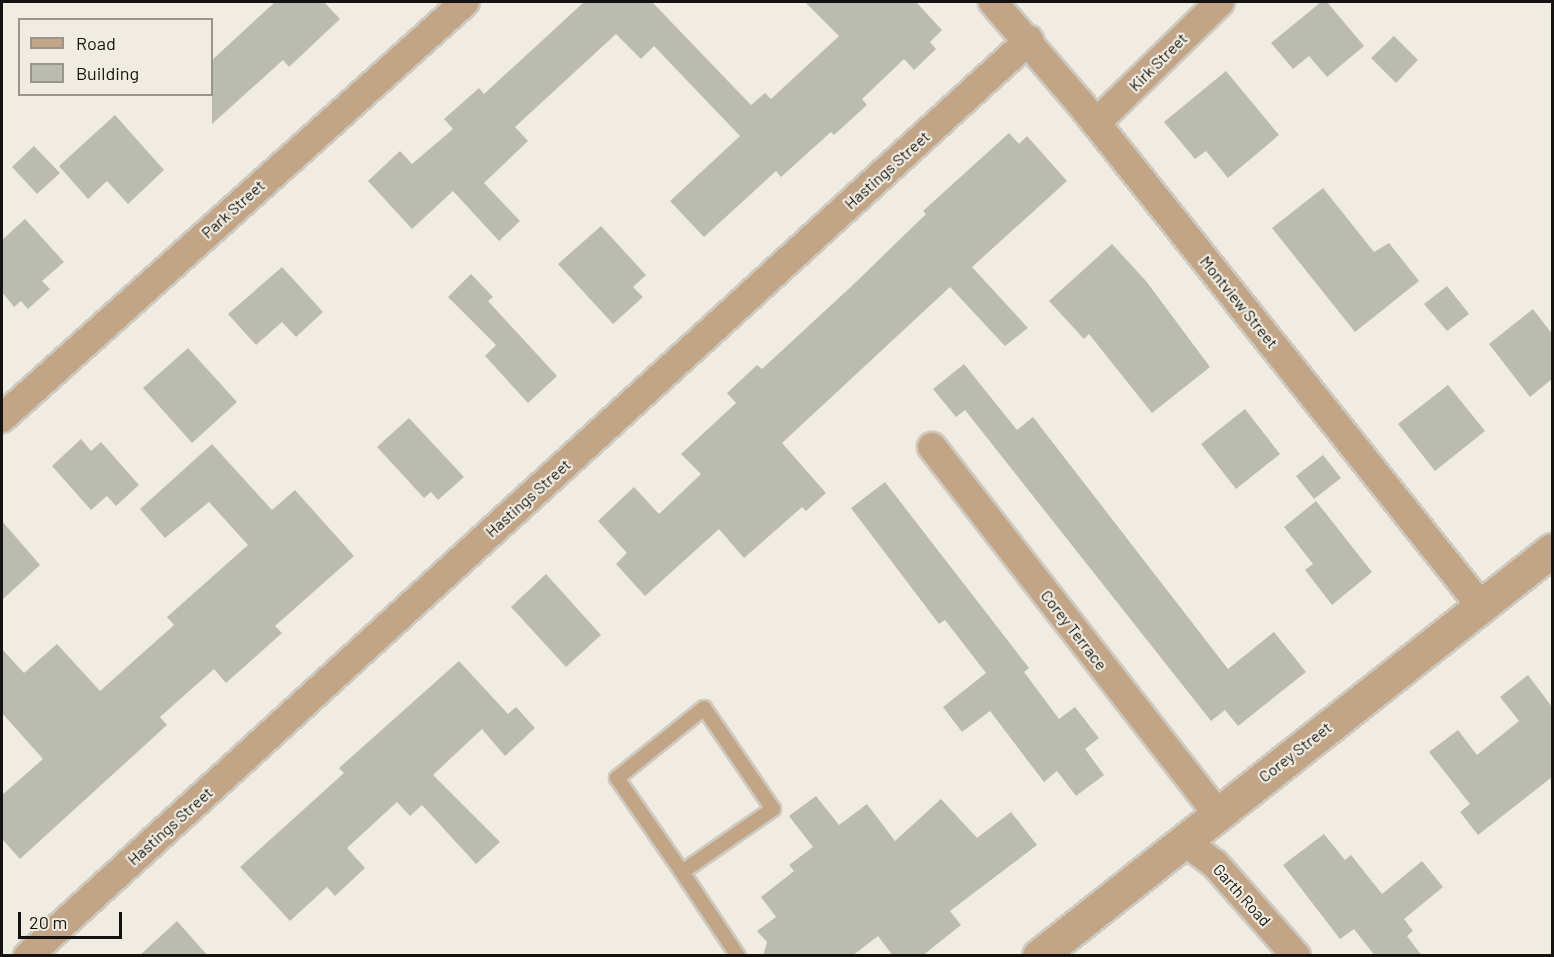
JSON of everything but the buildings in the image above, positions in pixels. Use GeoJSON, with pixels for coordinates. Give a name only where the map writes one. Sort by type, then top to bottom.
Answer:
{"type":"FeatureCollection","features":[{"type":"Feature","properties":{"kind":"street","name":"Park Street"},"geometry":{"type":"LineString","coordinates":[[2,416],[465,2]]}},
{"type":"Feature","properties":{"kind":"street","name":"Montview Street"},"geometry":{"type":"LineString","coordinates":[[993,2],[1029,40],[1481,606]]}},
{"type":"Feature","properties":{"kind":"street","name":"Kirk Street"},"geometry":{"type":"LineString","coordinates":[[1096,123],[1220,2]]}},
{"type":"Feature","properties":{"kind":"street","name":"Hastings Street"},"geometry":{"type":"LineString","coordinates":[[28,956],[1029,40]]}},
{"type":"Feature","properties":{"kind":"street","name":"Corey Terrace"},"geometry":{"type":"LineString","coordinates":[[932,447],[1217,813]]}},
{"type":"Feature","properties":{"kind":"street","name":"Corey Street"},"geometry":{"type":"LineString","coordinates":[[1039,956],[1552,550]]}},
{"type":"Feature","properties":{"kind":"street","name":"Garth Road"},"geometry":{"type":"LineString","coordinates":[[1183,840],[1215,864],[1296,956]]}},
{"type":"Feature","properties":{"kind":"lane"},"geometry":{"type":"LineString","coordinates":[[682,873],[773,809],[704,708],[617,778],[738,956]]}}]}
